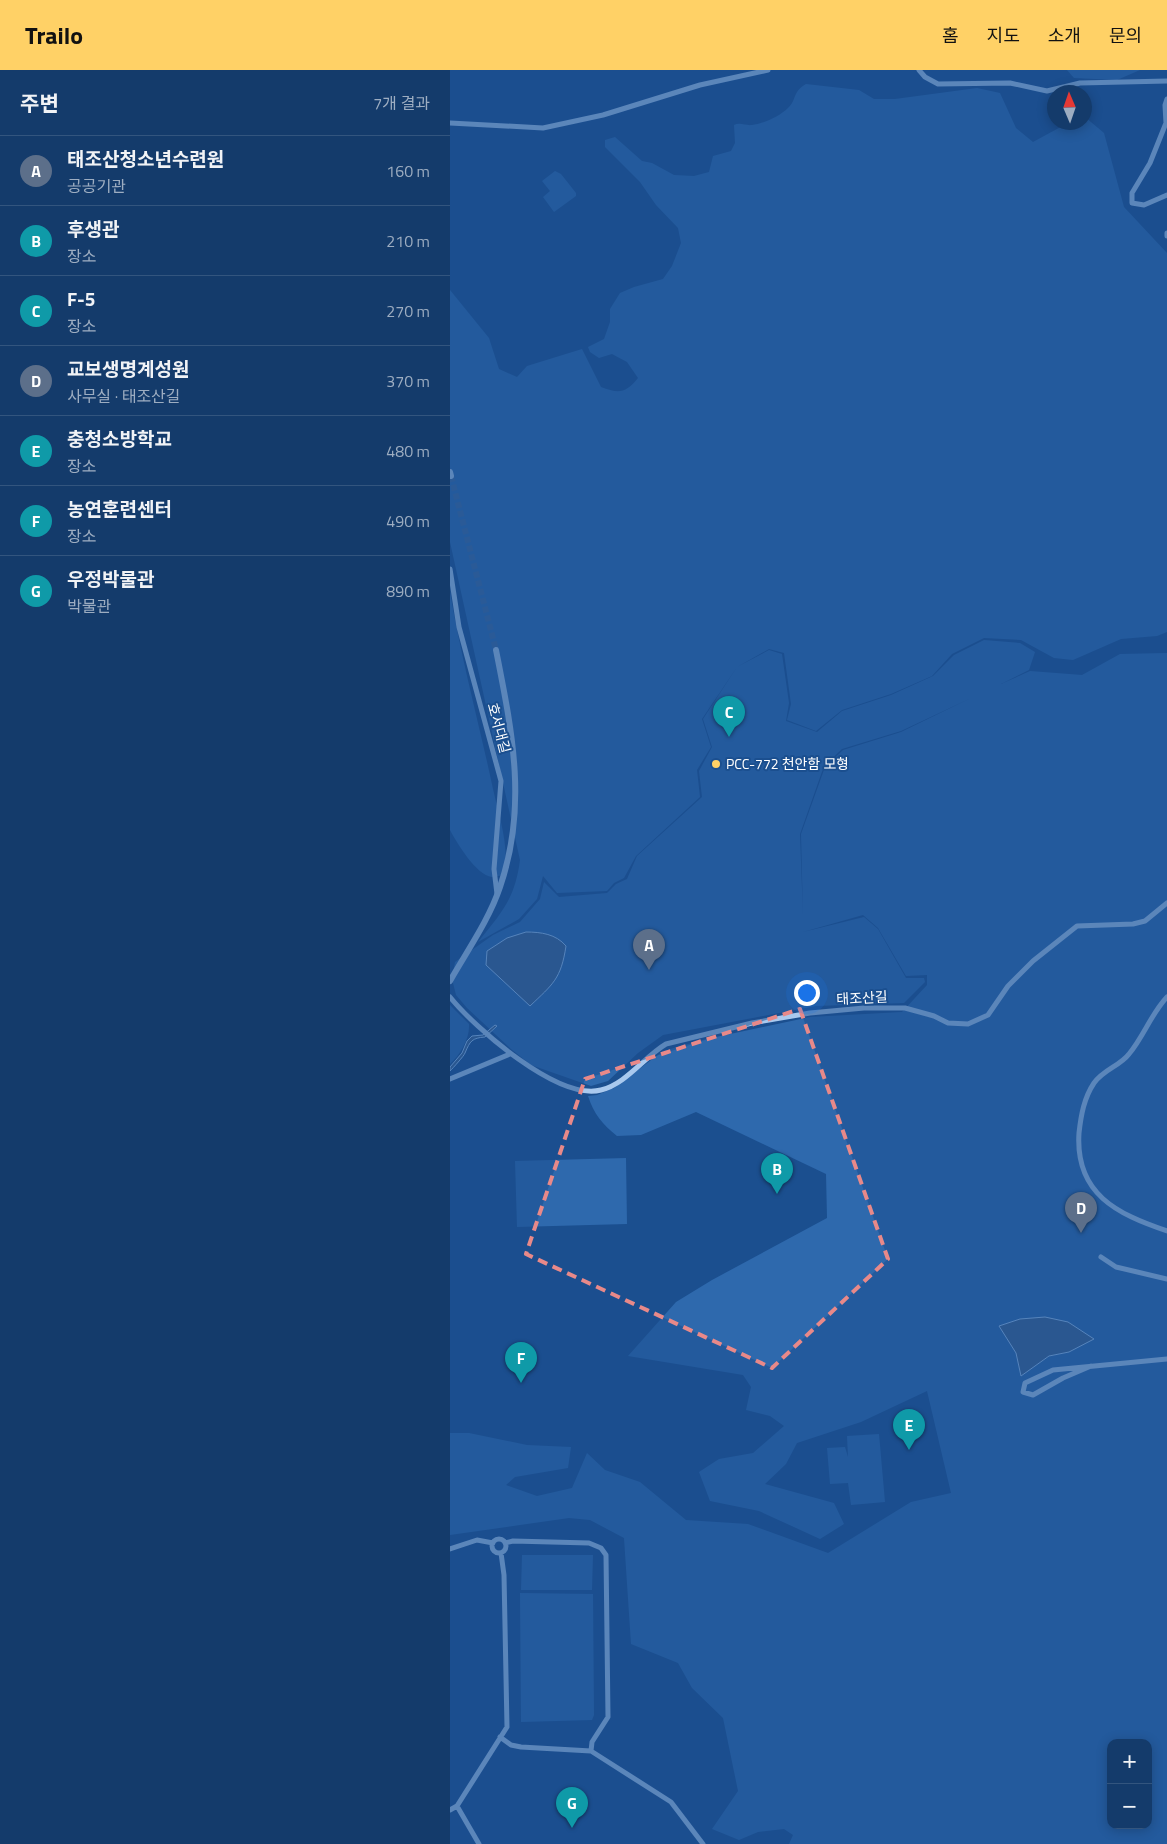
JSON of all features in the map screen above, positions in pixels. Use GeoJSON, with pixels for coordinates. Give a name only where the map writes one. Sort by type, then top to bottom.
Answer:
{"type":"FeatureCollection","features":[{"type":"Feature","properties":{"kind":"street"},"geometry":{"type":"LineString","coordinates":[[450,123],[543,128],[604,114],[700,85],[768,70]]}},
{"type":"Feature","properties":{"kind":"street"},"geometry":{"type":"LineString","coordinates":[[919,70],[938,84],[1010,83],[1047,91],[1080,84],[1167,81]]}},
{"type":"Feature","properties":{"kind":"street"},"geometry":{"type":"LineString","coordinates":[[1167,99],[1165,105],[1166,123],[1150,163],[1132,193],[1132,203],[1144,205],[1167,195]]}},
{"type":"Feature","properties":{"kind":"street","name":"호서대길"},"geometry":{"type":"LineString","coordinates":[[450,569],[460,627],[501,781],[494,869],[497,896]]}},
{"type":"Feature","properties":{"kind":"street"},"geometry":{"type":"LineString","coordinates":[[450,981],[497,896],[506,867],[517,792],[515,752],[496,650]]}},
{"type":"Feature","properties":{"kind":"street","name":"태조산길"},"geometry":{"type":"LineString","coordinates":[[510,1054],[534,1070],[555,1080],[574,1087],[600,1090],[612,1086],[654,1051],[666,1044],[752,1023],[810,1013],[905,1008],[934,1016],[948,1023],[968,1024],[988,1015],[1008,986],[1033,961],[1077,926],[1133,924],[1145,921],[1167,903]]}},
{"type":"Feature","properties":{"kind":"street"},"geometry":{"type":"LineString","coordinates":[[450,997],[479,1027],[510,1054],[450,1078]]}},
{"type":"Feature","properties":{"kind":"street"},"geometry":{"type":"LineString","coordinates":[[1167,997],[1151,1016],[1128,1056],[1122,1062],[1113,1065],[1095,1082],[1081,1114],[1078,1145],[1083,1169],[1092,1189],[1131,1219],[1167,1231]]}},
{"type":"Feature","properties":{"kind":"street"},"geometry":{"type":"LineString","coordinates":[[1101,1257],[1116,1267],[1167,1279]]}},
{"type":"Feature","properties":{"kind":"street"},"geometry":{"type":"LineString","coordinates":[[1091,1366],[1063,1378],[1033,1396],[1023,1392],[1025,1383],[1053,1370],[1091,1366],[1167,1359]]}},
{"type":"Feature","properties":{"kind":"street"},"geometry":{"type":"LineString","coordinates":[[450,1549],[477,1540],[493,1543],[498,1539],[505,1543],[513,1541],[589,1542],[601,1548],[606,1555],[608,1716],[592,1742],[591,1752]]}},
{"type":"Feature","properties":{"kind":"street"},"geometry":{"type":"LineString","coordinates":[[493,1543],[493,1550],[501,1553]]}},
{"type":"Feature","properties":{"kind":"street"},"geometry":{"type":"LineString","coordinates":[[501,1553],[505,1549],[505,1543]]}},
{"type":"Feature","properties":{"kind":"street"},"geometry":{"type":"LineString","coordinates":[[450,1810],[456,1806],[507,1727],[504,1575],[501,1553]]}},
{"type":"Feature","properties":{"kind":"street"},"geometry":{"type":"LineString","coordinates":[[500,1737],[511,1745],[521,1747],[591,1752],[671,1802],[703,1844]]}},
{"type":"Feature","properties":{"kind":"street"},"geometry":{"type":"LineString","coordinates":[[456,1806],[479,1844]]}},
{"type":"Feature","properties":{"kind":"highlighted area"},"geometry":{"type":"Polygon","coordinates":[[[800,1009],[888,1259],[772,1368],[526,1254],[585,1079],[800,1009]]]}},
{"type":"Feature","properties":{"kind":"shaded area"},"geometry":{"type":"Polygon","coordinates":[[[1067,70],[1140,70],[1117,80],[1074,78],[1067,70]]]}},
{"type":"Feature","properties":{"kind":"shaded area"},"geometry":{"type":"Polygon","coordinates":[[[806,84],[859,90],[874,99],[895,99],[977,88],[1000,93],[1016,128],[1033,142],[1055,130],[1092,130],[1092,123],[1104,133],[1124,207],[1167,253],[1167,632],[1157,636],[1121,639],[1073,660],[1054,658],[1021,640],[984,638],[952,654],[932,676],[891,694],[842,710],[816,731],[787,720],[791,704],[784,653],[769,649],[737,667],[702,719],[711,747],[697,770],[700,797],[636,856],[624,878],[614,883],[607,891],[557,893],[543,876],[537,899],[519,919],[478,942],[501,913],[511,895],[520,860],[450,542],[450,290],[489,338],[499,369],[517,377],[527,366],[582,349],[601,387],[613,391],[622,391],[630,387],[638,378],[627,362],[612,354],[599,358],[590,352],[588,347],[604,339],[610,322],[610,309],[620,293],[663,279],[672,266],[681,243],[678,228],[656,205],[640,182],[605,147],[605,140],[615,137],[642,161],[652,163],[674,175],[694,176],[709,172],[713,156],[731,151],[735,143],[734,125],[756,124],[776,117],[791,105],[802,87],[806,84]]]}},
{"type":"Feature","properties":{"kind":"shaded area"},"geometry":{"type":"Polygon","coordinates":[[[555,171],[561,174],[576,193],[576,196],[554,212],[543,197],[550,191],[542,181],[555,171]]]}},
{"type":"Feature","properties":{"kind":"shaded area"},"geometry":{"type":"Polygon","coordinates":[[[450,592],[505,843],[504,875],[493,877],[486,875],[474,865],[450,830],[450,592]]]}},
{"type":"Feature","properties":{"kind":"shaded area"},"geometry":{"type":"Polygon","coordinates":[[[984,640],[1020,643],[1035,652],[1029,670],[1001,684],[1030,671],[1082,675],[1120,654],[1167,653],[1167,1844],[789,1844],[793,1835],[784,1829],[758,1832],[739,1840],[712,1829],[738,1791],[723,1718],[692,1688],[678,1663],[631,1644],[624,1538],[590,1520],[569,1518],[450,1535],[450,1433],[469,1433],[527,1445],[571,1447],[568,1468],[515,1477],[506,1485],[537,1496],[572,1488],[587,1453],[605,1470],[640,1482],[686,1520],[748,1524],[828,1553],[911,1502],[951,1493],[927,1391],[861,1422],[797,1443],[786,1464],[765,1484],[834,1503],[844,1524],[820,1539],[759,1511],[710,1501],[699,1472],[719,1459],[753,1453],[784,1426],[770,1416],[746,1410],[751,1387],[743,1375],[628,1356],[676,1302],[712,1280],[827,1218],[826,1174],[696,1112],[641,1135],[617,1136],[599,1118],[588,1096],[597,1095],[614,1088],[663,1051],[702,1040],[810,1017],[902,1012],[927,985],[927,975],[906,976],[878,928],[863,915],[803,932],[864,917],[878,929],[906,978],[924,978],[925,982],[904,1003],[816,1006],[663,1035],[638,1053],[608,1081],[591,1086],[531,1065],[467,1008],[456,995],[452,979],[455,962],[493,935],[520,922],[540,899],[544,882],[559,897],[607,893],[616,884],[627,879],[637,856],[702,797],[699,771],[712,747],[703,719],[737,667],[769,650],[782,654],[789,703],[786,721],[817,732],[842,711],[891,695],[933,676],[954,655],[984,640]],[[971,698],[901,731],[842,749],[824,766],[800,834],[803,916],[801,834],[825,767],[843,750],[901,732],[971,698]],[[1069,1352],[1016,1353],[1021,1375],[1050,1356],[1069,1352]]]}},
{"type":"Feature","properties":{"kind":"shaded area"},"geometry":{"type":"Polygon","coordinates":[[[526,932],[548,934],[566,946],[562,966],[555,980],[530,1006],[486,965],[487,951],[507,938],[526,932]]]}},
{"type":"Feature","properties":{"kind":"shaded area"},"geometry":{"type":"Polygon","coordinates":[[[450,1005],[469,1024],[469,1030],[464,1046],[450,1064],[450,1005]]]}},
{"type":"Feature","properties":{"kind":"shaded area"},"geometry":{"type":"Polygon","coordinates":[[[495,1025],[497,1026],[485,1037],[472,1041],[463,1057],[450,1071],[450,1067],[462,1053],[467,1041],[472,1036],[483,1035],[495,1025]]]}},
{"type":"Feature","properties":{"kind":"shaded area"},"geometry":{"type":"Polygon","coordinates":[[[626,1158],[627,1224],[517,1227],[515,1161],[626,1158]]]}},
{"type":"Feature","properties":{"kind":"shaded area"},"geometry":{"type":"Polygon","coordinates":[[[1045,1317],[1068,1322],[1094,1339],[1069,1352],[1049,1356],[1021,1376],[1016,1353],[999,1326],[1020,1319],[1045,1317]]]}},
{"type":"Feature","properties":{"kind":"shaded area"},"geometry":{"type":"Polygon","coordinates":[[[879,1434],[885,1502],[851,1505],[848,1483],[830,1484],[827,1448],[845,1447],[848,1457],[847,1436],[879,1434]]]}},
{"type":"Feature","properties":{"kind":"shaded area"},"geometry":{"type":"Polygon","coordinates":[[[522,1555],[593,1555],[592,1590],[521,1590],[522,1555]]]}},
{"type":"Feature","properties":{"kind":"shaded area"},"geometry":{"type":"Polygon","coordinates":[[[520,1593],[593,1594],[594,1715],[592,1720],[521,1722],[520,1593]]]}},
{"type":"Feature","properties":{"kind":"tunnel"},"geometry":{"type":"LineString","coordinates":[[451,476],[496,650]]}},
{"type":"Feature","properties":{"kind":"place","name":"F-5"},"geometry":{"type":"Point","coordinates":[729,737]}},
{"type":"Feature","properties":{"kind":"place","name":"PCC-772 천안함 모형"},"geometry":{"type":"Point","coordinates":[716,764]}},
{"type":"Feature","properties":{"kind":"place","name":"태조산청소년수련원"},"geometry":{"type":"Point","coordinates":[649,970]}},
{"type":"Feature","properties":{"kind":"place","name":"후생관"},"geometry":{"type":"Point","coordinates":[777,1194]}},
{"type":"Feature","properties":{"kind":"place","name":"교보생명계성원"},"geometry":{"type":"Point","coordinates":[1081,1233]}},
{"type":"Feature","properties":{"kind":"place","name":"농연훈련센터"},"geometry":{"type":"Point","coordinates":[521,1383]}},
{"type":"Feature","properties":{"kind":"place","name":"충청소방학교"},"geometry":{"type":"Point","coordinates":[909,1450]}},
{"type":"Feature","properties":{"kind":"place","name":"우정박물관"},"geometry":{"type":"Point","coordinates":[572,1828]}}]}
